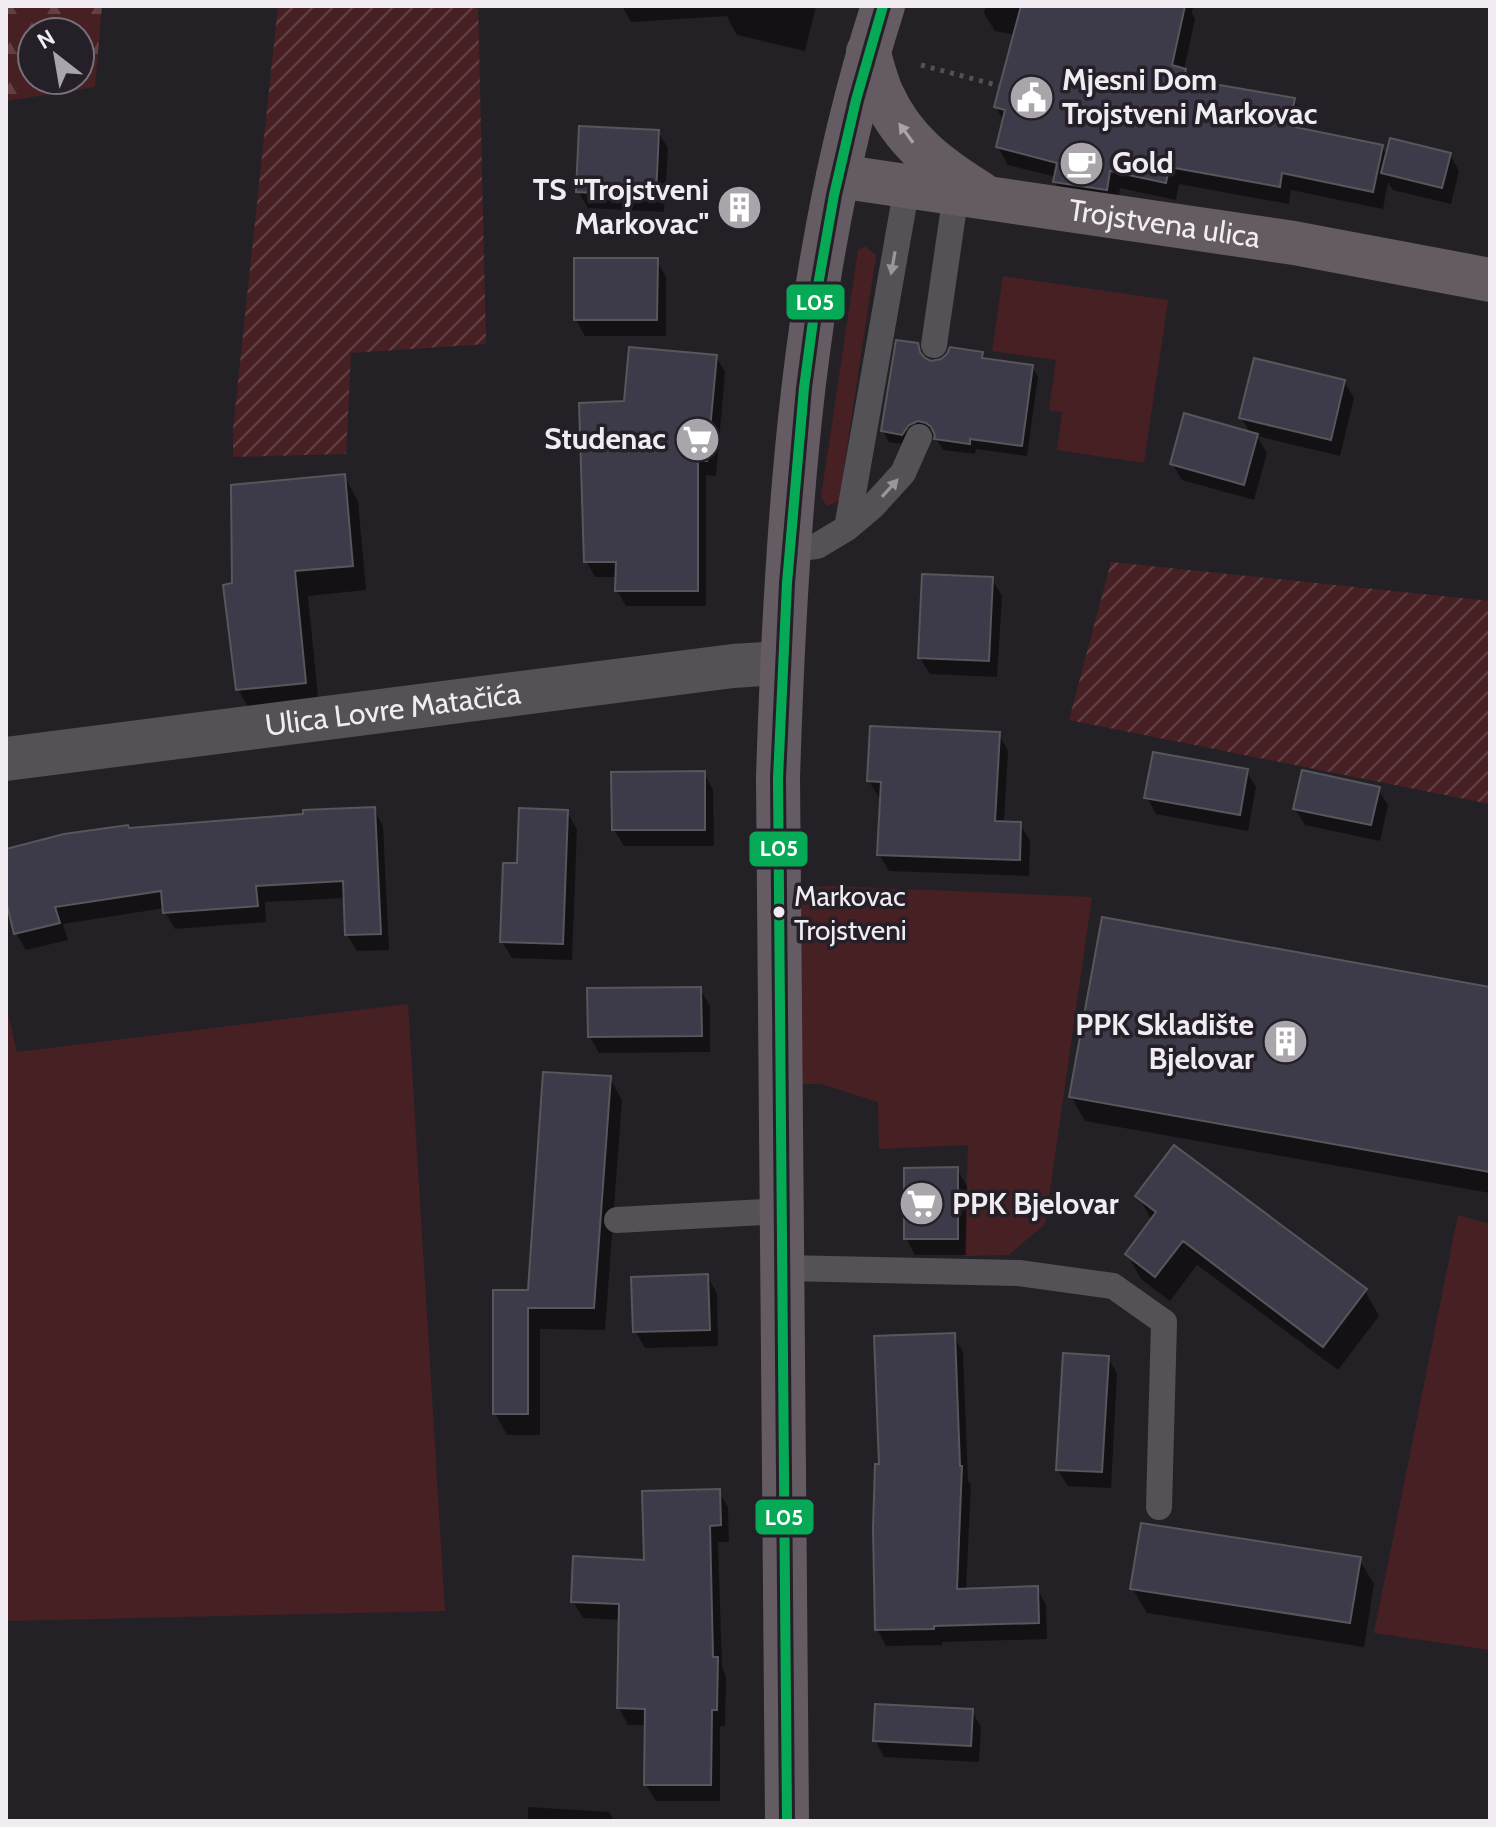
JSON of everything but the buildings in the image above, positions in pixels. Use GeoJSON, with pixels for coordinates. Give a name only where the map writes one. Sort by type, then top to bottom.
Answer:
{"type":"FeatureCollection","features":[{"type":"Feature","properties":{"kind":"main road"},"geometry":{"type":"LineString","coordinates":[[787,1821],[778,778],[781,663],[802,400],[817,284],[838,176],[868,52],[883,6]]}},
{"type":"Feature","properties":{"kind":"main road"},"geometry":{"type":"LineString","coordinates":[[868,52],[883,95],[901,126],[916,146],[972,196]]}},
{"type":"Feature","properties":{"kind":"main road","name":"Trojstvena ulica"},"geometry":{"type":"LineString","coordinates":[[838,176],[1294,243],[1490,280]]}},
{"type":"Feature","properties":{"kind":"main road","name":"Ulica Lovre Matačića"},"geometry":{"type":"LineString","coordinates":[[6,759],[733,666],[781,663]]}},
{"type":"Feature","properties":{"kind":"lane"},"geometry":{"type":"LineString","coordinates":[[847,528],[907,186]]}},
{"type":"Feature","properties":{"kind":"lane"},"geometry":{"type":"LineString","coordinates":[[934,345],[972,196]]}},
{"type":"Feature","properties":{"kind":"lane"},"geometry":{"type":"LineString","coordinates":[[789,550],[817,546],[847,528],[873,506],[903,473],[919,437]]}},
{"type":"Feature","properties":{"kind":"lane"},"geometry":{"type":"LineString","coordinates":[[617,1220],[782,1211]]}},
{"type":"Feature","properties":{"kind":"lane"},"geometry":{"type":"LineString","coordinates":[[783,1268],[1019,1273],[1113,1286],[1164,1322],[1159,1507]]}},
{"type":"Feature","properties":{"kind":"path"},"geometry":{"type":"LineString","coordinates":[[921,65],[1000,86]]}},
{"type":"Feature","properties":{"kind":"green space"},"geometry":{"type":"Polygon","coordinates":[[[6,6],[102,6],[96,75],[96,16],[16,16],[16,96],[38,96],[6,101],[6,6]]]}},
{"type":"Feature","properties":{"kind":"green space"},"geometry":{"type":"Polygon","coordinates":[[[278,6],[478,6],[486,344],[351,353],[346,454],[233,457],[233,429],[278,6]]]}},
{"type":"Feature","properties":{"kind":"green space"},"geometry":{"type":"Polygon","coordinates":[[[865,246],[876,255],[839,501],[827,506],[821,497],[858,250],[865,246]]]}},
{"type":"Feature","properties":{"kind":"green space"},"geometry":{"type":"Polygon","coordinates":[[[1003,276],[1168,300],[1144,463],[1057,450],[1062,412],[1049,410],[1056,360],[992,351],[1003,276]]]}},
{"type":"Feature","properties":{"kind":"green space"},"geometry":{"type":"Polygon","coordinates":[[[1111,562],[1490,601],[1490,804],[1069,720],[1111,562]]]}},
{"type":"Feature","properties":{"kind":"green space"},"geometry":{"type":"Polygon","coordinates":[[[832,886],[1092,897],[1045,1224],[1009,1255],[964,1256],[968,1145],[879,1149],[878,1102],[821,1084],[781,1084],[779,889],[832,886]]]}},
{"type":"Feature","properties":{"kind":"green space"},"geometry":{"type":"Polygon","coordinates":[[[408,1004],[445,1611],[6,1621],[6,1006],[17,1052],[408,1004]]]}},
{"type":"Feature","properties":{"kind":"green space"},"geometry":{"type":"Polygon","coordinates":[[[1458,1215],[1490,1224],[1490,1404],[1487,1412],[1490,1413],[1490,1650],[1374,1633],[1458,1215]]]}},
{"type":"Feature","properties":{"kind":"transit line","name":"L05"},"geometry":{"type":"LineString","coordinates":[[787,1821],[778,778],[787,583],[804,388],[817,291],[834,195],[856,100],[883,6]]}},
{"type":"Feature","properties":{"kind":"place","name":"Mjesni Dom Trojstveni Markovac"},"geometry":{"type":"Point","coordinates":[1031,97]}},
{"type":"Feature","properties":{"kind":"place","name":"Gold"},"geometry":{"type":"Point","coordinates":[1081,163]}},
{"type":"Feature","properties":{"kind":"place","name":"TS \"Trojstveni Markovac\""},"geometry":{"type":"Point","coordinates":[740,207]}},
{"type":"Feature","properties":{"kind":"place","name":"Studenac"},"geometry":{"type":"Point","coordinates":[697,439]}},
{"type":"Feature","properties":{"kind":"place","name":"Markovac Trojstveni"},"geometry":{"type":"Point","coordinates":[779,912]}},
{"type":"Feature","properties":{"kind":"place","name":"PPK Skladište Bjelovar"},"geometry":{"type":"Point","coordinates":[1285,1042]}},
{"type":"Feature","properties":{"kind":"place","name":"PPK Bjelovar"},"geometry":{"type":"Point","coordinates":[921,1204]}}]}
